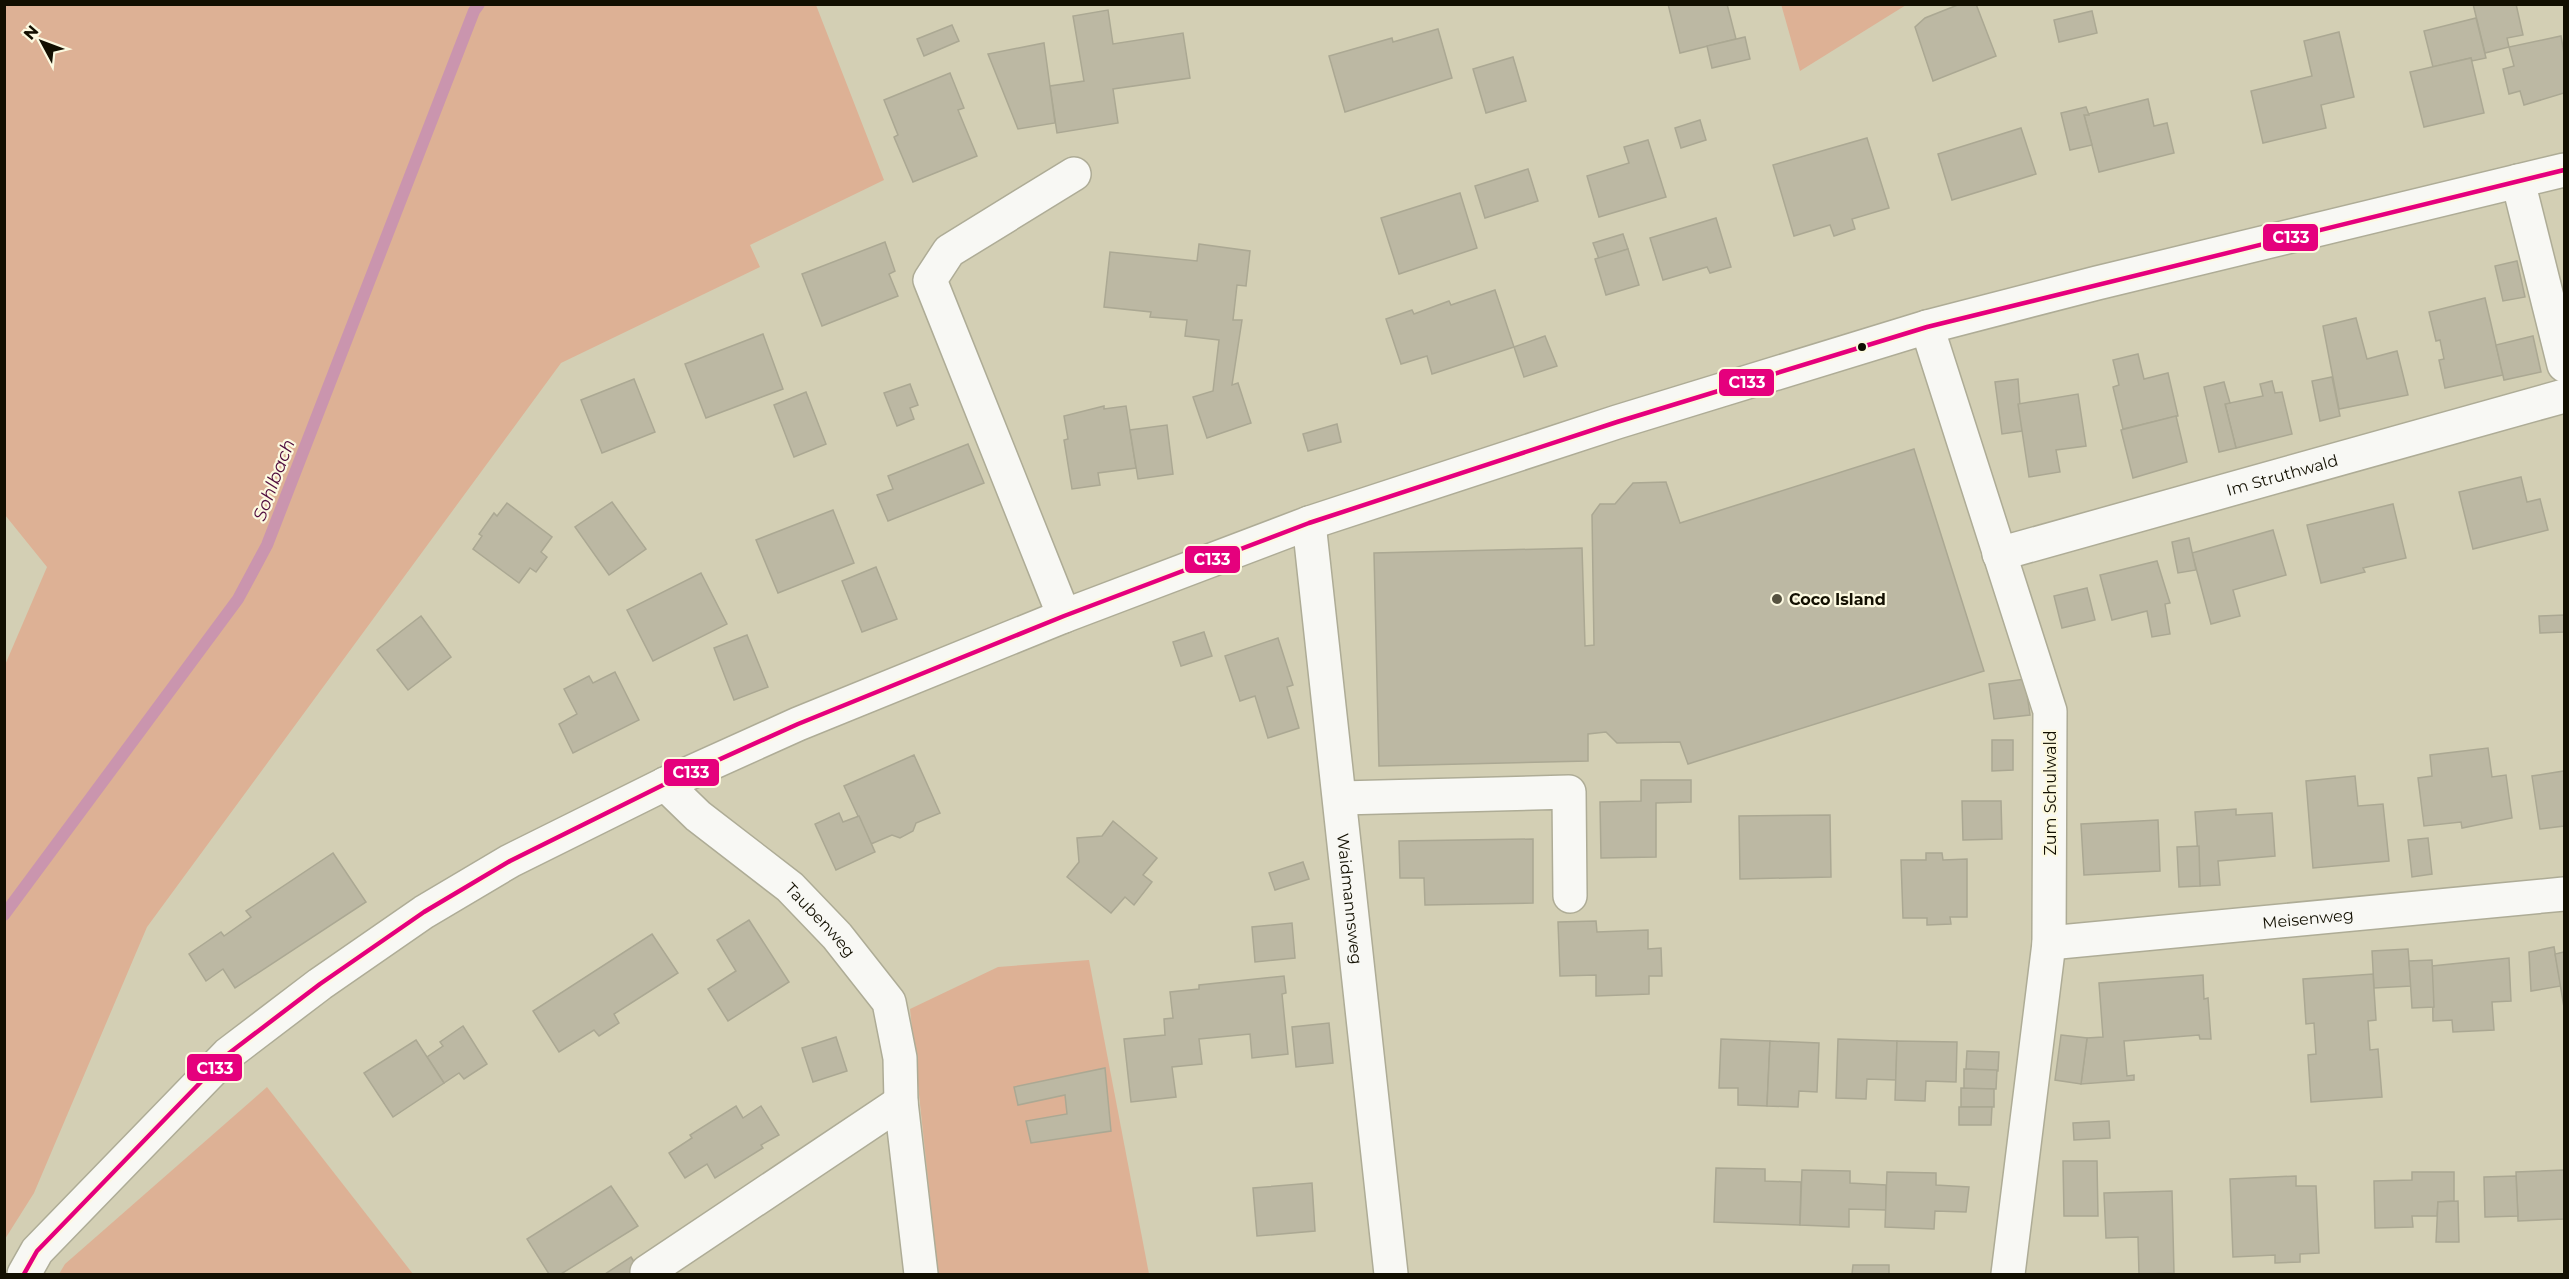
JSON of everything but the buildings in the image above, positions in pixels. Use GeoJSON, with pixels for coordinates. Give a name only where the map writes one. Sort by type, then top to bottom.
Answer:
{"type":"FeatureCollection","features":[{"type":"Feature","properties":{"kind":"street"},"geometry":{"type":"LineString","coordinates":[[24,1275],[37,1251],[228,1054],[320,984],[424,912],[510,861],[665,784],[798,724],[1064,616],[1309,523],[1617,422],[1927,327],[2097,283],[2565,170]]}},
{"type":"Feature","properties":{"kind":"street"},"geometry":{"type":"LineString","coordinates":[[1064,616],[930,279],[950,251],[1074,174]]}},
{"type":"Feature","properties":{"kind":"street"},"geometry":{"type":"LineString","coordinates":[[2518,181],[2565,365]]}},
{"type":"Feature","properties":{"kind":"street","name":"Zum Schulwald"},"geometry":{"type":"LineString","coordinates":[[1927,327],[2050,711],[2049,943],[2008,1275]]}},
{"type":"Feature","properties":{"kind":"street","name":"Im Struthwald"},"geometry":{"type":"LineString","coordinates":[[1999,554],[2565,396]]}},
{"type":"Feature","properties":{"kind":"street","name":"Waidmannsweg"},"geometry":{"type":"LineString","coordinates":[[1309,523],[1341,798],[1391,1275]]}},
{"type":"Feature","properties":{"kind":"street","name":"Taubenweg"},"geometry":{"type":"LineString","coordinates":[[665,784],[698,816],[790,887],[837,936],[889,1002],[900,1058],[901,1102],[921,1275]]}},
{"type":"Feature","properties":{"kind":"street"},"geometry":{"type":"LineString","coordinates":[[1341,798],[1569,792],[1570,896]]}},
{"type":"Feature","properties":{"kind":"street","name":"Meisenweg"},"geometry":{"type":"LineString","coordinates":[[2049,943],[2565,894]]}},
{"type":"Feature","properties":{"kind":"street"},"geometry":{"type":"LineString","coordinates":[[647,1272],[901,1102]]}},
{"type":"Feature","properties":{"kind":"shaded area"},"geometry":{"type":"Polygon","coordinates":[[[5,4],[816,5],[884,180],[750,245],[760,267],[561,363],[147,927],[34,1193],[5,1239],[5,665],[47,567],[5,515],[5,4]]]}},
{"type":"Feature","properties":{"kind":"shaded area"},"geometry":{"type":"Polygon","coordinates":[[[1781,4],[1906,4],[1906,5],[1800,71],[1781,4]]]}},
{"type":"Feature","properties":{"kind":"shaded area"},"geometry":{"type":"Polygon","coordinates":[[[1089,960],[1149,1274],[938,1274],[910,1009],[998,967],[1089,960]]]}},
{"type":"Feature","properties":{"kind":"shaded area"},"geometry":{"type":"Polygon","coordinates":[[[267,1087],[413,1274],[59,1274],[65,1264],[267,1087]]]}},
{"type":"Feature","properties":{"kind":"waterway","name":"Sohlbach"},"geometry":{"type":"LineString","coordinates":[[4,915],[238,599],[267,545],[474,11],[479,4]]}},
{"type":"Feature","properties":{"kind":"transit line","name":"C133"},"geometry":{"type":"LineString","coordinates":[[24,1274],[37,1251],[228,1054],[320,984],[424,912],[510,861],[665,784],[798,724],[1064,616],[1309,523],[1617,422],[1927,327],[2564,170]]}},
{"type":"Feature","properties":{"kind":"place","name":"Coco Island"},"geometry":{"type":"Point","coordinates":[1777,599]}}]}
